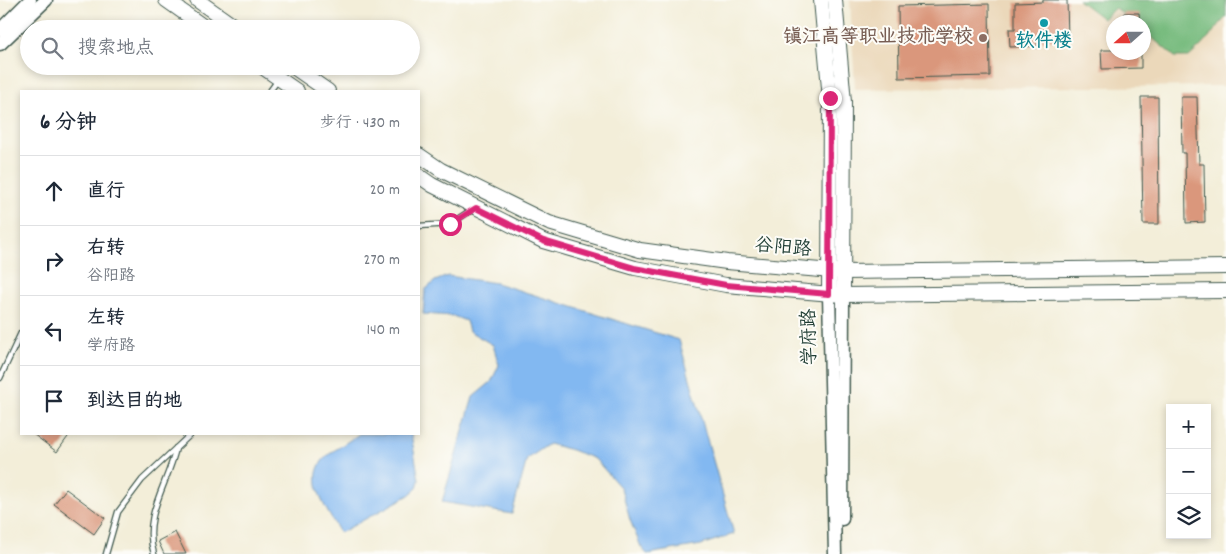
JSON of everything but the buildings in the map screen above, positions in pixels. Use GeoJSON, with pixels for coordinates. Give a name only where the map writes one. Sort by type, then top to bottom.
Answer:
{"type":"FeatureCollection","features":[{"type":"Feature","properties":{"kind":"main road"},"geometry":{"type":"LineString","coordinates":[[0,30],[30,0]]}},
{"type":"Feature","properties":{"kind":"main road"},"geometry":{"type":"LineString","coordinates":[[25,20],[46,0]]}},
{"type":"Feature","properties":{"kind":"main road"},"geometry":{"type":"LineString","coordinates":[[166,0],[194,20]]}},
{"type":"Feature","properties":{"kind":"main road"},"geometry":{"type":"LineString","coordinates":[[197,0],[225,20]]}},
{"type":"Feature","properties":{"kind":"main road","name":"学府路"},"geometry":{"type":"LineString","coordinates":[[821,0],[830,98],[837,272]]}},
{"type":"Feature","properties":{"kind":"main road","name":"学府路"},"geometry":{"type":"LineString","coordinates":[[835,0],[844,102],[836,294],[835,554]]}},
{"type":"Feature","properties":{"kind":"main road"},"geometry":{"type":"LineString","coordinates":[[0,44],[20,25]]}},
{"type":"Feature","properties":{"kind":"main road"},"geometry":{"type":"LineString","coordinates":[[273,75],[296,90]]}},
{"type":"Feature","properties":{"kind":"main road"},"geometry":{"type":"LineString","coordinates":[[305,75],[327,90]]}},
{"type":"Feature","properties":{"kind":"main road","name":"谷阳路"},"geometry":{"type":"LineString","coordinates":[[420,156],[441,170],[549,223],[640,250],[727,262],[837,272],[1226,267]]}},
{"type":"Feature","properties":{"kind":"main road"},"geometry":{"type":"LineString","coordinates":[[420,177],[432,185],[543,241],[634,268],[726,285],[836,294],[1226,291]]}},
{"type":"Feature","properties":{"kind":"main road","name":"学府路"},"geometry":{"type":"LineString","coordinates":[[836,294],[843,554]]}},
{"type":"Feature","properties":{"kind":"lane"},"geometry":{"type":"LineString","coordinates":[[271,90],[279,79]]}},
{"type":"Feature","properties":{"kind":"lane"},"geometry":{"type":"LineString","coordinates":[[420,226],[450,224],[476,208]]}},
{"type":"Feature","properties":{"kind":"lane"},"geometry":{"type":"LineString","coordinates":[[0,378],[20,335]]}},
{"type":"Feature","properties":{"kind":"lane"},"geometry":{"type":"LineString","coordinates":[[106,554],[118,512],[142,480],[190,435]]}},
{"type":"Feature","properties":{"kind":"lane"},"geometry":{"type":"LineString","coordinates":[[154,554],[150,542],[150,529],[154,505],[176,448]]}},
{"type":"Feature","properties":{"kind":"shaded area","name":"镇江高等职业技术学校"},"geometry":{"type":"Polygon","coordinates":[[[850,0],[1226,0],[1226,86],[855,89],[850,0]]]}},
{"type":"Feature","properties":{"kind":"green space"},"geometry":{"type":"Polygon","coordinates":[[[1078,0],[1226,0],[1226,17],[1189,57],[1175,57],[1151,37],[1151,15],[1124,15],[1115,8],[1103,19],[1078,0]]]}},
{"type":"Feature","properties":{"kind":"water"},"geometry":{"type":"Polygon","coordinates":[[[448,276],[496,283],[679,340],[734,534],[701,545],[647,554],[641,547],[630,520],[621,488],[595,459],[549,444],[527,459],[512,514],[442,502],[473,397],[491,382],[499,365],[493,345],[469,331],[466,321],[453,316],[423,314],[425,290],[435,281],[448,276]]]}},
{"type":"Feature","properties":{"kind":"water"},"geometry":{"type":"Polygon","coordinates":[[[357,435],[411,435],[419,480],[417,488],[409,495],[340,533],[324,505],[317,484],[317,474],[320,465],[327,456],[357,435]]]}},
{"type":"Feature","properties":{"kind":"place","name":"软件楼"},"geometry":{"type":"Point","coordinates":[1044,23]}},
{"type":"Feature","properties":{"kind":"place","name":"镇江高等职业技术学校"},"geometry":{"type":"Point","coordinates":[983,38]}},
{"type":"Feature","properties":{"kind":"route"},"geometry":{"type":"LineString","coordinates":[[450,224],[476,208],[543,241],[634,268],[726,285],[829,294],[830,98]]}}]}
